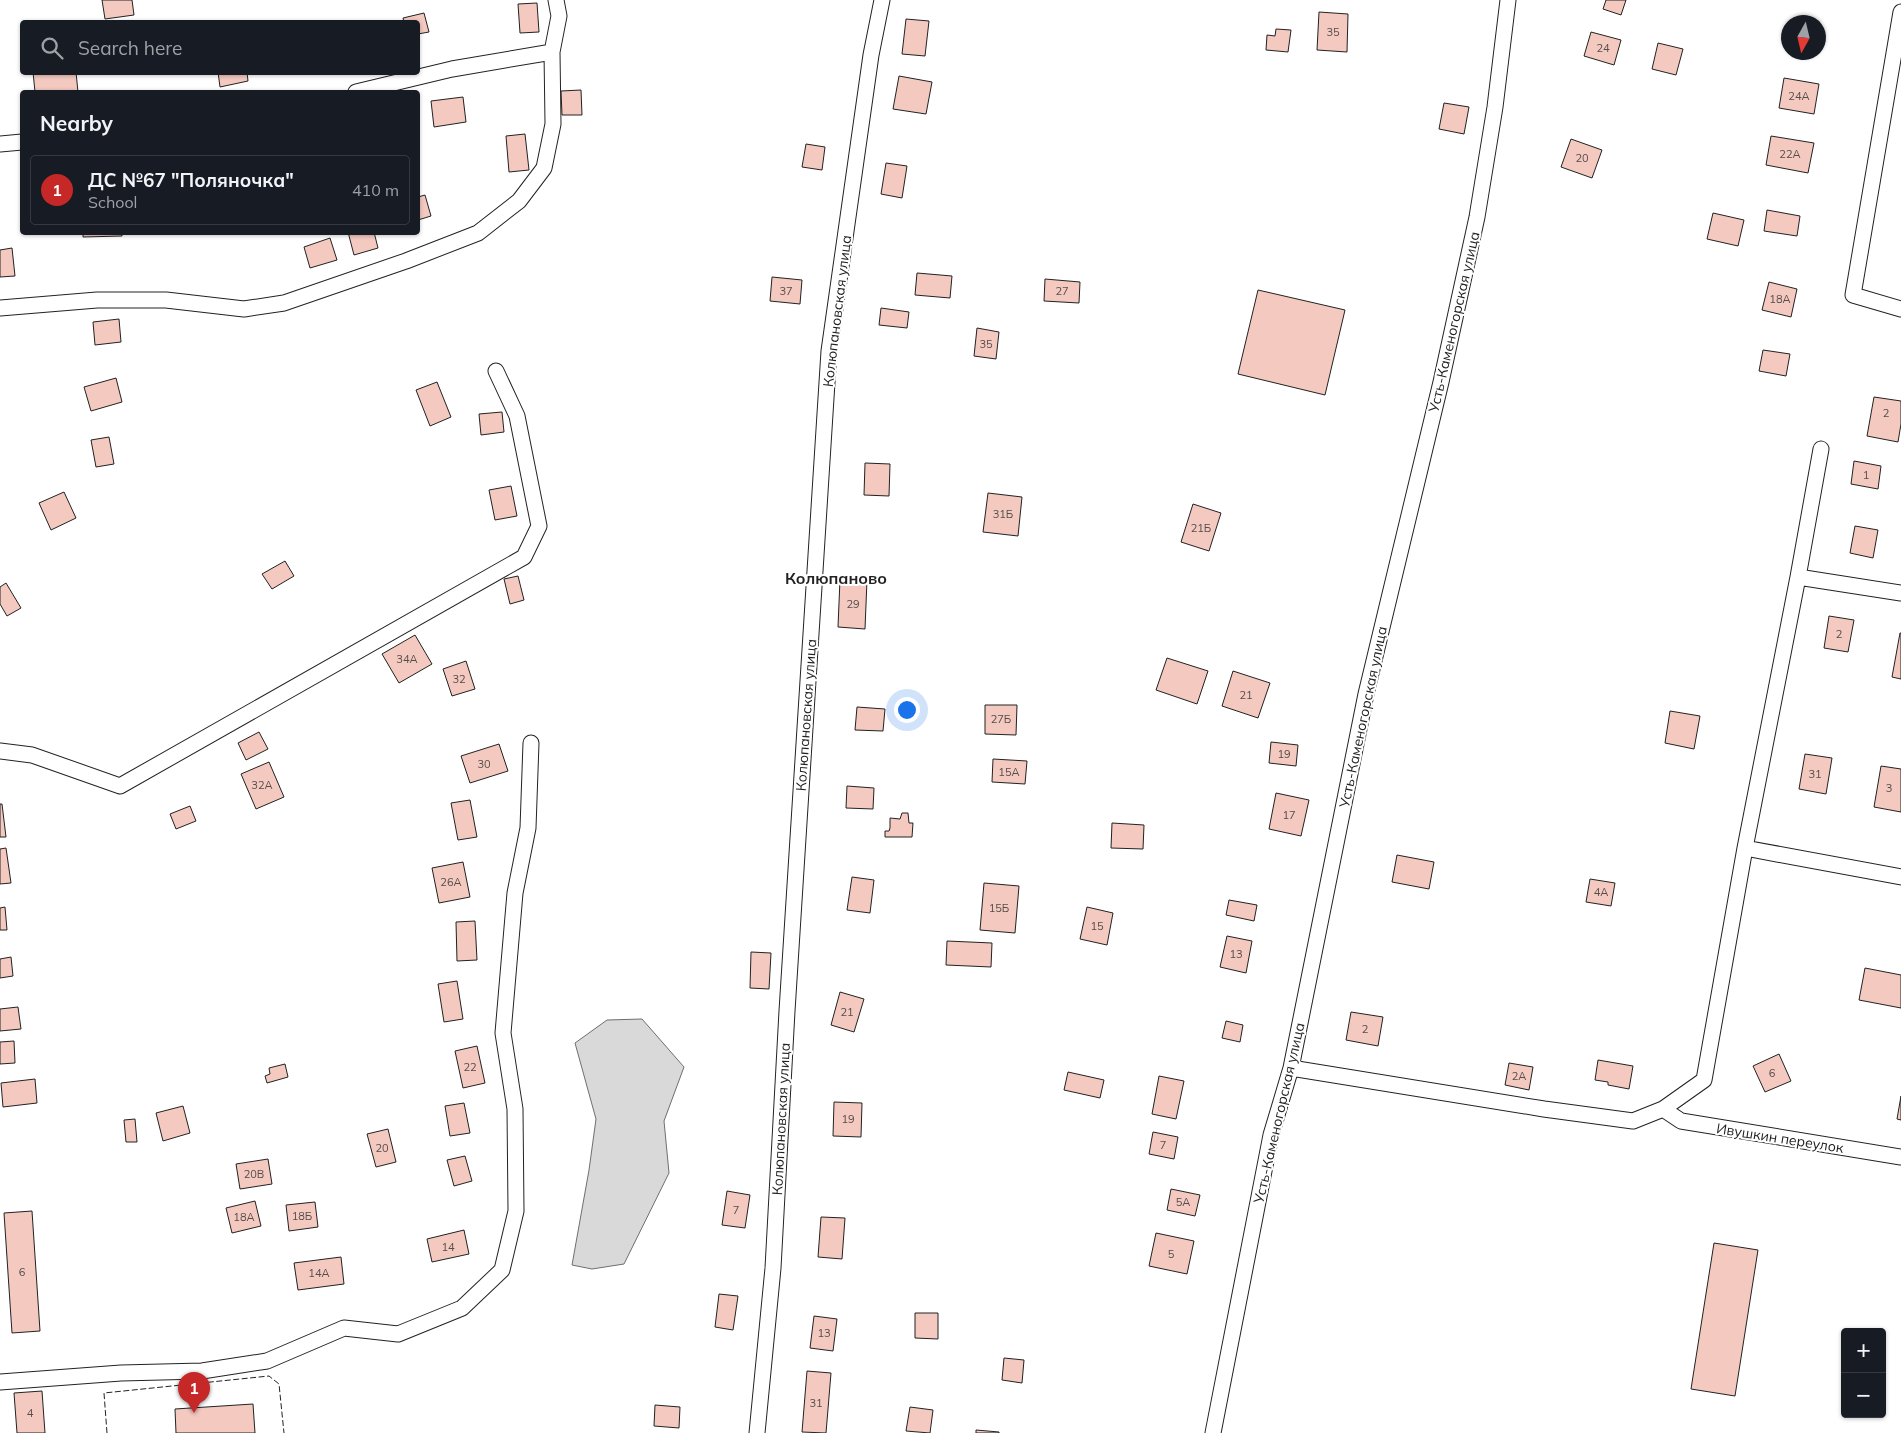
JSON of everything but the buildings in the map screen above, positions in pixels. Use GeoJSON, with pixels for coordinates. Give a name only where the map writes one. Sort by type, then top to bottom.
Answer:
{"type":"FeatureCollection","features":[{"type":"Feature","properties":{"kind":"street"},"geometry":{"type":"LineString","coordinates":[[0,308],[97,300],[166,300],[244,309],[284,303],[406,261],[478,233],[518,201],[544,168],[553,124],[552,52],[559,16],[556,0]]}},
{"type":"Feature","properties":{"kind":"street","name":"Колюпановская улица"},"geometry":{"type":"LineString","coordinates":[[757,1433],[774,1268],[787,1011],[829,352],[871,54],[882,0]]}},
{"type":"Feature","properties":{"kind":"street","name":"Усть-Каменогорская улица"},"geometry":{"type":"LineString","coordinates":[[1213,1433],[1270,1135],[1291,1068],[1366,694],[1441,382],[1478,217],[1495,107],[1508,0]]}},
{"type":"Feature","properties":{"kind":"street"},"geometry":{"type":"LineString","coordinates":[[1901,12],[1853,295],[1901,308]]}},
{"type":"Feature","properties":{"kind":"street"},"geometry":{"type":"LineString","coordinates":[[364,90],[452,69],[552,52]]}},
{"type":"Feature","properties":{"kind":"street"},"geometry":{"type":"LineString","coordinates":[[0,144],[20,142]]}},
{"type":"Feature","properties":{"kind":"street"},"geometry":{"type":"LineString","coordinates":[[0,751],[32,755],[120,786],[224,729],[524,557],[539,526],[517,416],[496,371]]}},
{"type":"Feature","properties":{"kind":"street"},"geometry":{"type":"LineString","coordinates":[[1291,1068],[1544,1109],[1633,1120],[1664,1109],[1704,1080],[1745,848],[1798,578],[1821,449]]}},
{"type":"Feature","properties":{"kind":"street"},"geometry":{"type":"LineString","coordinates":[[1798,578],[1901,593]]}},
{"type":"Feature","properties":{"kind":"street"},"geometry":{"type":"LineString","coordinates":[[0,1382],[121,1373],[202,1371],[267,1361],[344,1328],[398,1334],[462,1308],[502,1270],[516,1211],[515,1109],[503,1033],[515,893],[528,828],[531,743]]}},
{"type":"Feature","properties":{"kind":"street"},"geometry":{"type":"LineString","coordinates":[[1745,848],[1901,877]]}},
{"type":"Feature","properties":{"kind":"street","name":"Ивушкин переулок"},"geometry":{"type":"LineString","coordinates":[[1664,1109],[1681,1121],[1901,1157]]}},
{"type":"Feature","properties":{"kind":"shaded area"},"geometry":{"type":"Polygon","coordinates":[[[642,1019],[684,1067],[664,1121],[669,1173],[624,1264],[592,1269],[572,1265],[596,1119],[575,1043],[607,1020],[642,1019]]]}},
{"type":"Feature","properties":{"kind":"fence"},"geometry":{"type":"LineString","coordinates":[[107,1433],[104,1393],[269,1376],[279,1384],[284,1433]]}},
{"type":"Feature","properties":{"kind":"place","name":"ДС №67 \"Поляночка\""},"geometry":{"type":"Point","coordinates":[194,1413]}},
{"type":"Feature","properties":{"kind":"district","name":"Колюпаново"},"geometry":{"type":"Point","coordinates":[836,578]}}]}
